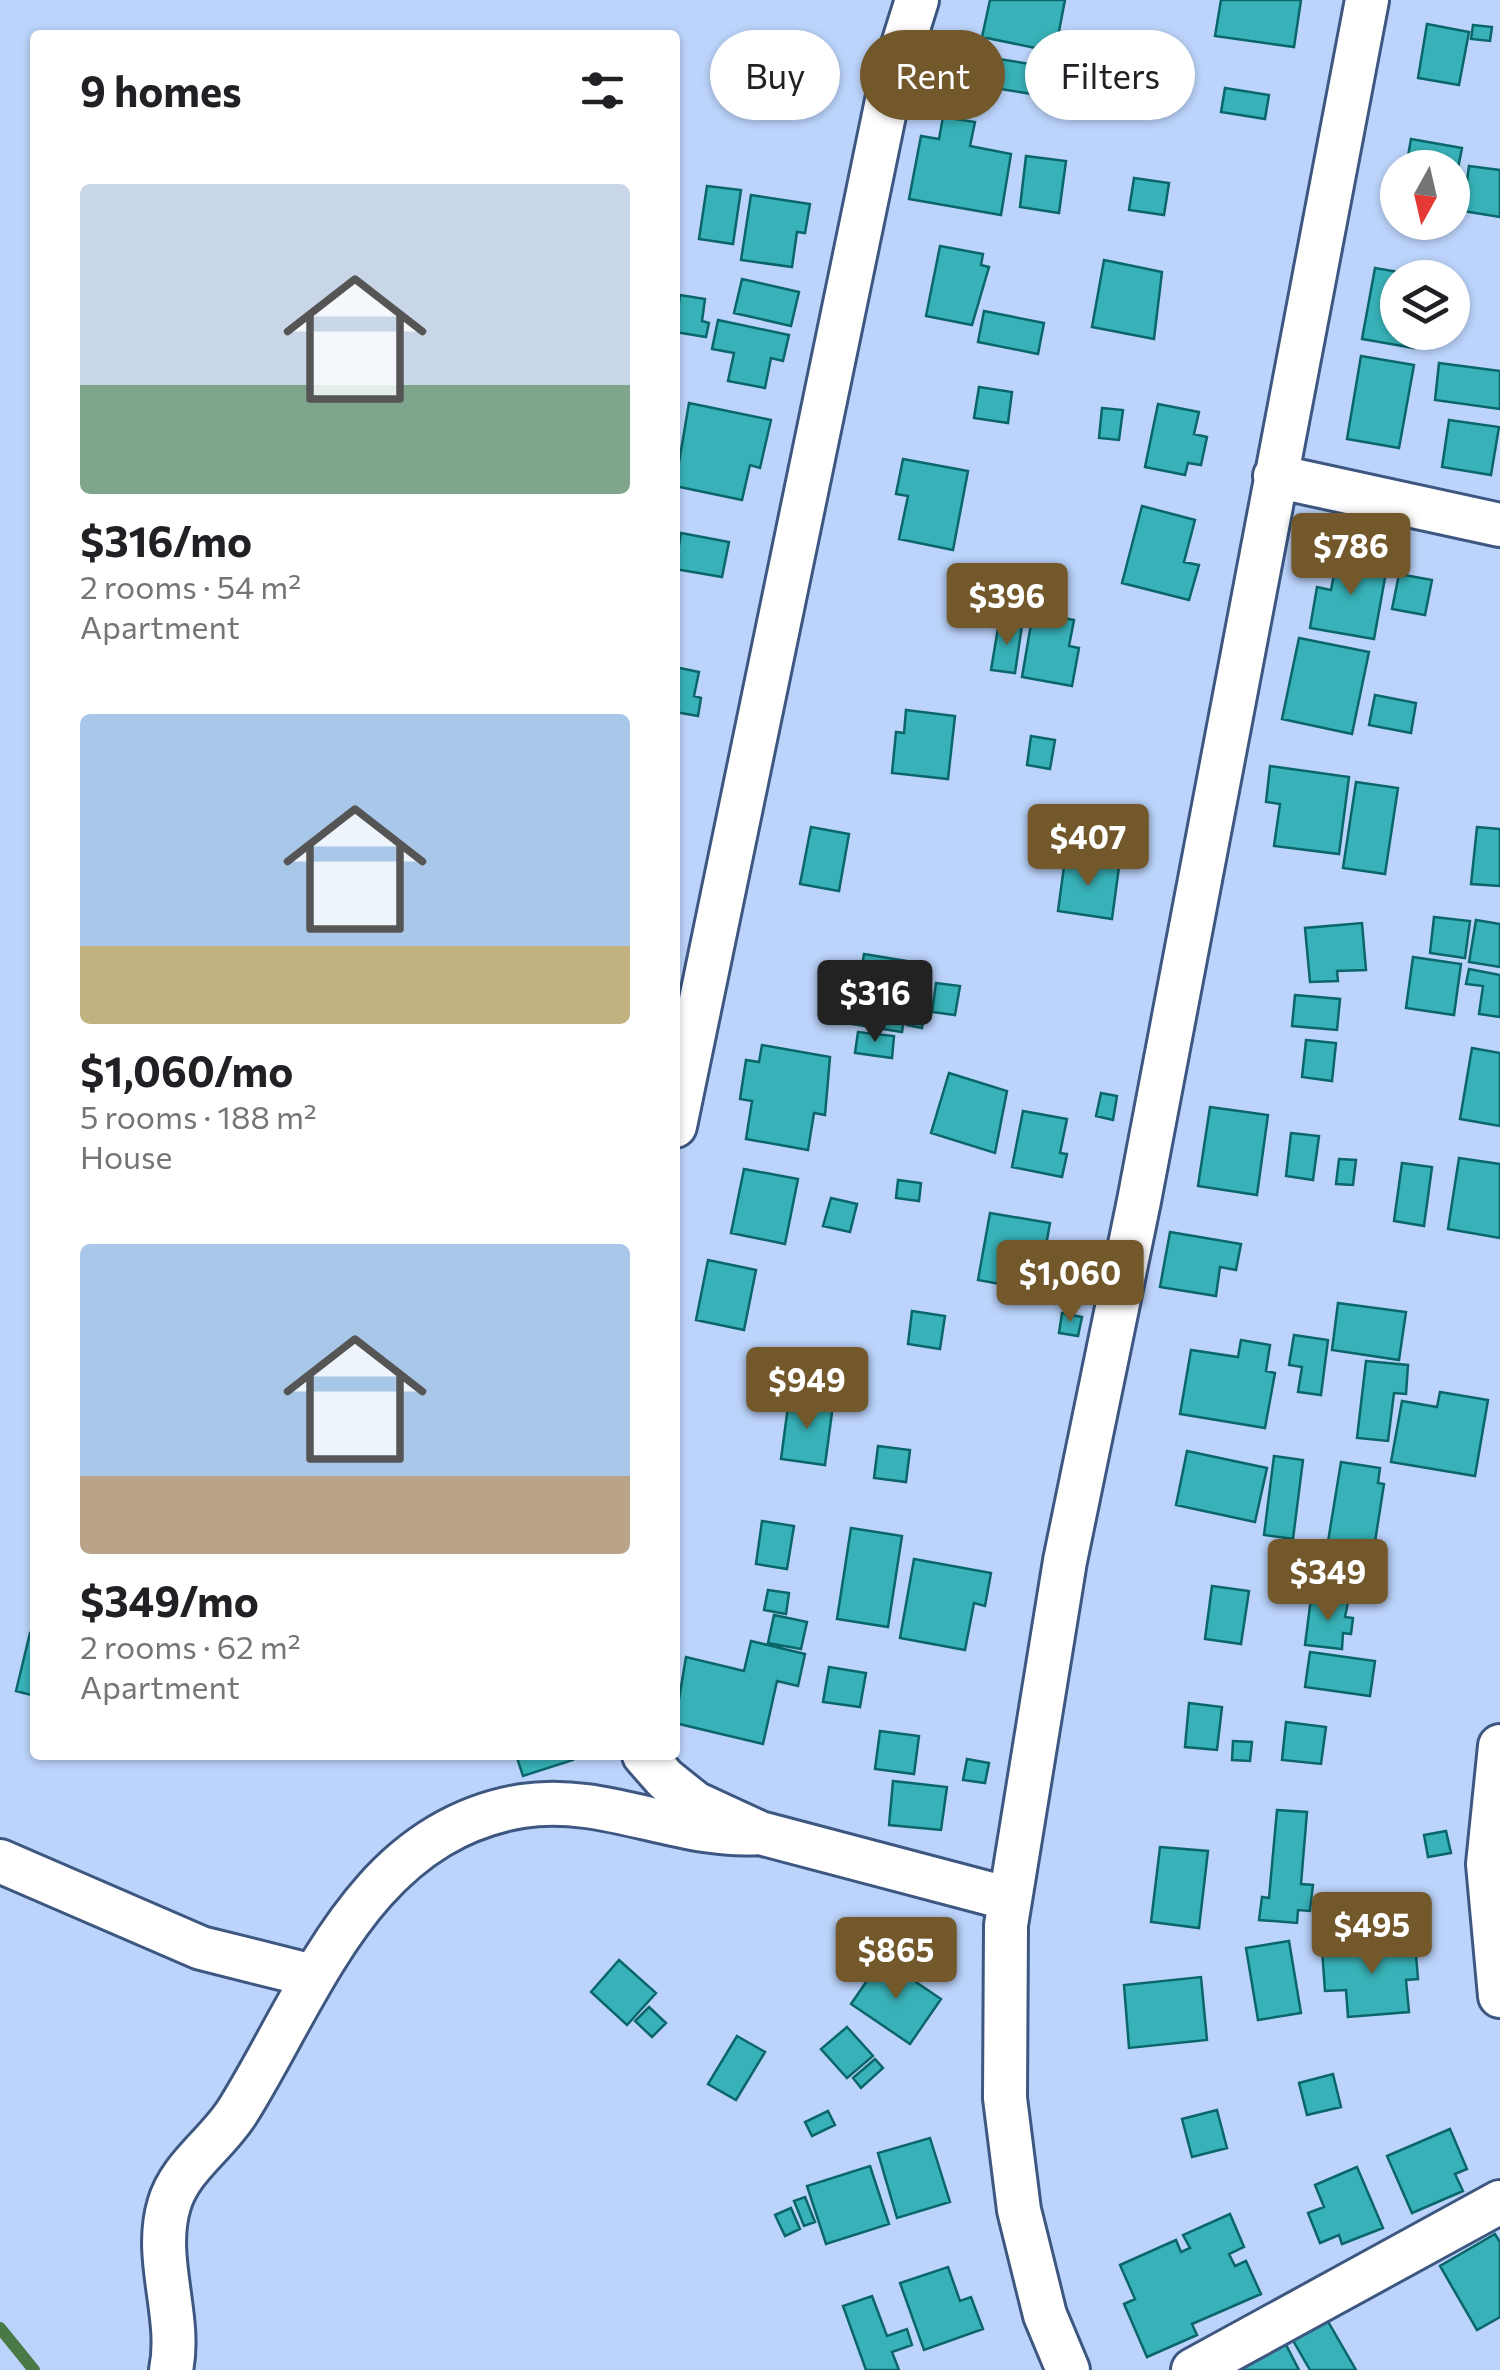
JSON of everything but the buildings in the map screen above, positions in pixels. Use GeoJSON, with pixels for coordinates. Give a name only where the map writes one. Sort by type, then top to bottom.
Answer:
{"type":"FeatureCollection","features":[{"type":"Feature","properties":{"kind":"street"},"geometry":{"type":"LineString","coordinates":[[680,1102],[890,86],[917,0]]}},
{"type":"Feature","properties":{"kind":"street"},"geometry":{"type":"LineString","coordinates":[[1068,2370],[1044,2315],[1018,2210],[1004,2098],[1010,1899],[1065,1561],[1139,1201],[1367,0]]}},
{"type":"Feature","properties":{"kind":"street"},"geometry":{"type":"LineString","coordinates":[[1276,476],[1500,524]]}},
{"type":"Feature","properties":{"kind":"street"},"geometry":{"type":"LineString","coordinates":[[1500,1746],[1488,1864],[1500,1996]]}},
{"type":"Feature","properties":{"kind":"street"},"geometry":{"type":"LineString","coordinates":[[648,1760],[694,1802],[760,1833],[1010,1899]]}},
{"type":"Feature","properties":{"kind":"street"},"geometry":{"type":"LineString","coordinates":[[170,2370],[176,2343],[167,2286],[167,2210],[177,2181],[238,2112],[313,1976],[362,1903],[404,1858],[460,1828],[520,1806],[620,1808],[716,1834],[760,1833]]}},
{"type":"Feature","properties":{"kind":"street"},"geometry":{"type":"LineString","coordinates":[[0,1862],[201,1948],[313,1976]]}},
{"type":"Feature","properties":{"kind":"street"},"geometry":{"type":"LineString","coordinates":[[1193,2370],[1500,2202]]}},
{"type":"Feature","properties":{"kind":"waterway"},"geometry":{"type":"LineString","coordinates":[[0,2328],[34,2370]]}}]}
